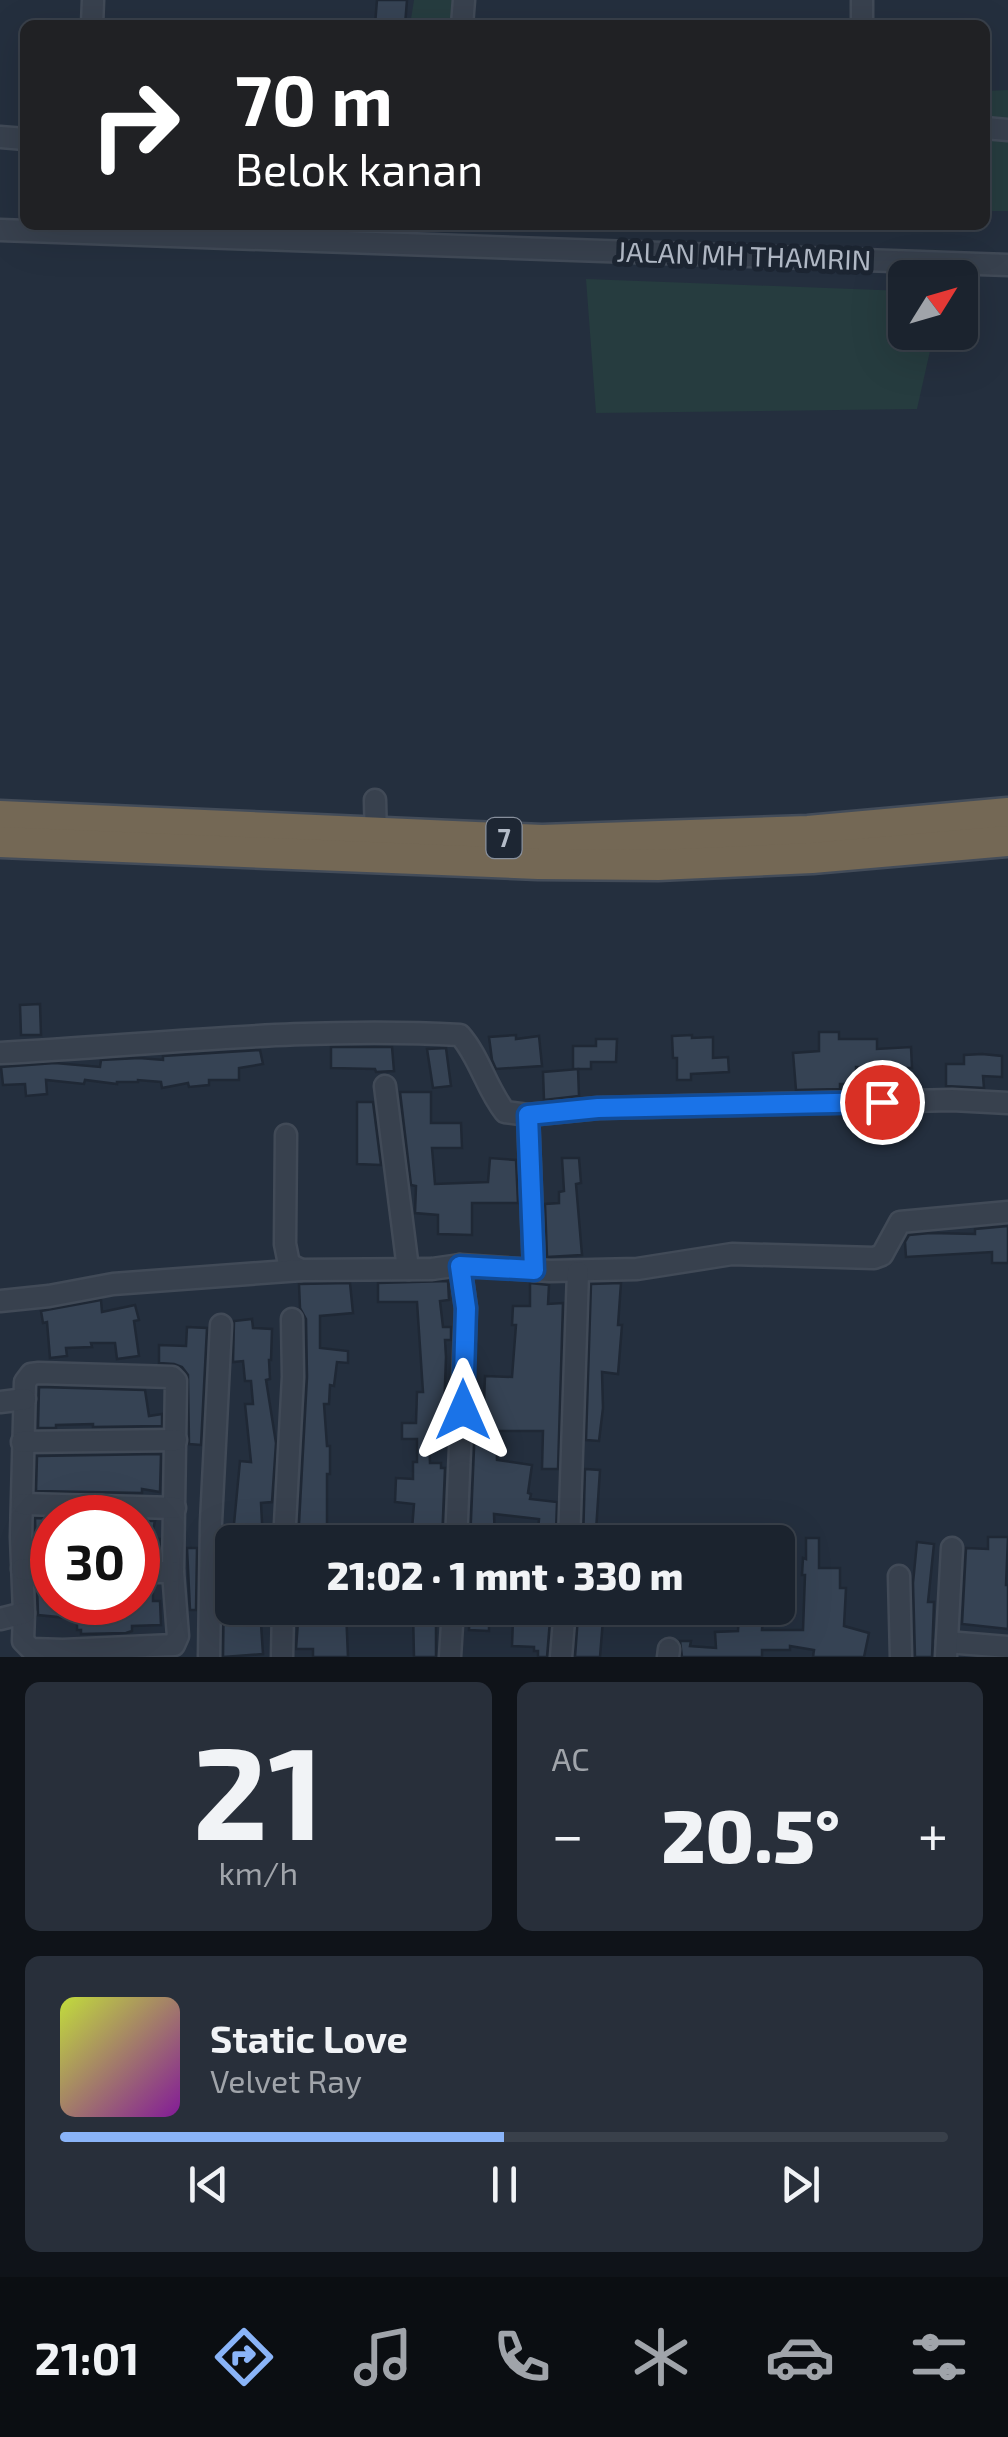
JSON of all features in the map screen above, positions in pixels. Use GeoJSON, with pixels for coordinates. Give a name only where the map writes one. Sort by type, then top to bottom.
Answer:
{"type":"FeatureCollection","features":[{"type":"Feature","properties":{"kind":"highway","name":"7"},"geometry":{"type":"LineString","coordinates":[[0,842],[376,845],[808,832],[1008,814]]}},
{"type":"Feature","properties":{"kind":"highway","name":"7"},"geometry":{"type":"LineString","coordinates":[[0,816],[376,845],[538,864],[658,865],[812,858],[1008,841]]}},
{"type":"Feature","properties":{"kind":"street","name":"JALAN MH THAMRIN"},"geometry":{"type":"LineString","coordinates":[[0,230],[1008,265]]}},
{"type":"Feature","properties":{"kind":"street"},"geometry":{"type":"LineString","coordinates":[[375,800],[376,845]]}},
{"type":"Feature","properties":{"kind":"street"},"geometry":{"type":"LineString","coordinates":[[0,1053],[323,1032],[460,1035],[505,1112],[528,1115],[598,1108],[705,1105],[952,1100],[1008,1104]]}},
{"type":"Feature","properties":{"kind":"street"},"geometry":{"type":"LineString","coordinates":[[386,1086],[408,1270]]}},
{"type":"Feature","properties":{"kind":"street"},"geometry":{"type":"LineString","coordinates":[[528,1115],[534,1270]]}},
{"type":"Feature","properties":{"kind":"street"},"geometry":{"type":"LineString","coordinates":[[286,1135],[285,1244],[289,1264],[301,1270]]}},
{"type":"Feature","properties":{"kind":"street"},"geometry":{"type":"LineString","coordinates":[[0,1301],[113,1284],[301,1270],[460,1266],[578,1272],[637,1269],[732,1254],[874,1258],[882,1255],[900,1222],[1008,1212]]}},
{"type":"Feature","properties":{"kind":"street"},"geometry":{"type":"LineString","coordinates":[[457,1525],[466,1308],[460,1266]]}},
{"type":"Feature","properties":{"kind":"street"},"geometry":{"type":"LineString","coordinates":[[570,1525],[578,1272]]}},
{"type":"Feature","properties":{"kind":"street"},"geometry":{"type":"LineString","coordinates":[[285,1525],[292,1319]]}},
{"type":"Feature","properties":{"kind":"street"},"geometry":{"type":"LineString","coordinates":[[210,1657],[211,1522],[221,1325]]}},
{"type":"Feature","properties":{"kind":"street"},"geometry":{"type":"LineString","coordinates":[[39,1373],[172,1377],[176,1381],[172,1572],[178,1636],[171,1646],[142,1652],[63,1654],[30,1649],[22,1640],[22,1570],[10,1538],[22,1504],[25,1399],[25,1382],[31,1374],[39,1373]]}},
{"type":"Feature","properties":{"kind":"street"},"geometry":{"type":"LineString","coordinates":[[0,1402],[25,1399]]}},
{"type":"Feature","properties":{"kind":"street"},"geometry":{"type":"LineString","coordinates":[[22,1442],[176,1440]]}},
{"type":"Feature","properties":{"kind":"street"},"geometry":{"type":"LineString","coordinates":[[0,1474],[22,1472]]}},
{"type":"Feature","properties":{"kind":"street"},"geometry":{"type":"LineString","coordinates":[[22,1504],[176,1508]]}},
{"type":"Feature","properties":{"kind":"street"},"geometry":{"type":"LineString","coordinates":[[952,1548],[947,1650],[1008,1647]]}},
{"type":"Feature","properties":{"kind":"street"},"geometry":{"type":"LineString","coordinates":[[22,1570],[30,1570]]}},
{"type":"Feature","properties":{"kind":"street"},"geometry":{"type":"LineString","coordinates":[[160,1572],[172,1572]]}},
{"type":"Feature","properties":{"kind":"street"},"geometry":{"type":"LineString","coordinates":[[900,1576],[900,1657]]}},
{"type":"Feature","properties":{"kind":"street"},"geometry":{"type":"LineString","coordinates":[[0,1619],[24,1614]]}},
{"type":"Feature","properties":{"kind":"street"},"geometry":{"type":"LineString","coordinates":[[282,1657],[283,1625]]}},
{"type":"Feature","properties":{"kind":"street"},"geometry":{"type":"LineString","coordinates":[[450,1657],[452,1625]]}},
{"type":"Feature","properties":{"kind":"street"},"geometry":{"type":"LineString","coordinates":[[562,1657],[563,1625]]}},
{"type":"Feature","properties":{"kind":"green space"},"geometry":{"type":"Polygon","coordinates":[[[414,0],[461,0],[458,20],[411,20],[414,0]]]}},
{"type":"Feature","properties":{"kind":"green space"},"geometry":{"type":"Polygon","coordinates":[[[1008,90],[1008,211],[990,211],[990,91],[1008,90]]]}},
{"type":"Feature","properties":{"kind":"green space"},"geometry":{"type":"Polygon","coordinates":[[[586,279],[888,290],[888,350],[930,350],[917,409],[596,413],[586,279]]]}},
{"type":"Feature","properties":{"kind":"building"},"geometry":{"type":"Polygon","coordinates":[[[377,0],[407,0],[405,20],[375,20],[377,0]]]}},
{"type":"Feature","properties":{"kind":"building"},"geometry":{"type":"Polygon","coordinates":[[[40,1004],[41,1035],[21,1035],[20,1005],[40,1004]]]}},
{"type":"Feature","properties":{"kind":"building"},"geometry":{"type":"Polygon","coordinates":[[[819,1032],[839,1032],[839,1039],[877,1039],[877,1049],[911,1047],[912,1068],[856,1067],[856,1084],[840,1084],[840,1089],[796,1090],[793,1053],[819,1051],[819,1032]]]}},
{"type":"Feature","properties":{"kind":"building"},"geometry":{"type":"Polygon","coordinates":[[[516,1035],[516,1039],[539,1036],[542,1066],[496,1069],[489,1037],[516,1035]]]}},
{"type":"Feature","properties":{"kind":"building"},"geometry":{"type":"Polygon","coordinates":[[[672,1036],[713,1037],[713,1058],[728,1057],[729,1072],[691,1074],[691,1080],[677,1080],[672,1036]]]}},
{"type":"Feature","properties":{"kind":"building"},"geometry":{"type":"Polygon","coordinates":[[[596,1039],[617,1039],[616,1062],[591,1062],[591,1069],[573,1069],[573,1046],[596,1046],[596,1039]]]}},
{"type":"Feature","properties":{"kind":"building"},"geometry":{"type":"Polygon","coordinates":[[[331,1047],[392,1047],[394,1071],[331,1068],[331,1047]]]}},
{"type":"Feature","properties":{"kind":"building"},"geometry":{"type":"Polygon","coordinates":[[[446,1048],[451,1086],[433,1088],[427,1049],[446,1048]]]}},
{"type":"Feature","properties":{"kind":"building"},"geometry":{"type":"Polygon","coordinates":[[[260,1050],[263,1064],[239,1068],[239,1080],[209,1080],[209,1085],[189,1087],[188,1083],[162,1088],[161,1082],[138,1080],[117,1084],[85,1080],[84,1084],[46,1080],[47,1094],[26,1096],[25,1084],[3,1085],[1,1067],[55,1063],[100,1067],[101,1060],[163,1060],[163,1056],[260,1050]]]}},
{"type":"Feature","properties":{"kind":"building"},"geometry":{"type":"Polygon","coordinates":[[[964,1055],[1002,1056],[1002,1077],[983,1076],[984,1088],[946,1086],[946,1064],[964,1064],[964,1055]]]}},
{"type":"Feature","properties":{"kind":"building"},"geometry":{"type":"Polygon","coordinates":[[[578,1069],[579,1096],[544,1100],[543,1072],[578,1069]]]}},
{"type":"Feature","properties":{"kind":"building"},"geometry":{"type":"Polygon","coordinates":[[[400,1092],[431,1092],[431,1123],[461,1123],[462,1148],[432,1148],[435,1184],[488,1182],[490,1158],[516,1160],[518,1203],[472,1203],[472,1235],[438,1234],[438,1215],[415,1213],[416,1186],[411,1185],[400,1092]]]}},
{"type":"Feature","properties":{"kind":"building"},"geometry":{"type":"Polygon","coordinates":[[[357,1102],[373,1102],[381,1165],[357,1164],[357,1102]]]}},
{"type":"Feature","properties":{"kind":"building"},"geometry":{"type":"Polygon","coordinates":[[[562,1158],[579,1158],[581,1183],[576,1184],[582,1255],[547,1257],[545,1204],[559,1203],[559,1192],[564,1191],[562,1158]]]}},
{"type":"Feature","properties":{"kind":"building"},"geometry":{"type":"Polygon","coordinates":[[[1008,1226],[1008,1263],[992,1263],[992,1252],[906,1257],[905,1242],[909,1235],[975,1234],[975,1229],[1008,1226]]]}},
{"type":"Feature","properties":{"kind":"building"},"geometry":{"type":"Polygon","coordinates":[[[448,1281],[449,1300],[440,1301],[443,1327],[451,1327],[451,1340],[445,1340],[443,1440],[429,1439],[430,1463],[441,1463],[441,1468],[445,1468],[443,1525],[412,1525],[414,1504],[395,1502],[396,1478],[413,1479],[413,1462],[417,1462],[417,1439],[402,1439],[402,1423],[416,1423],[417,1392],[423,1392],[417,1302],[378,1302],[378,1283],[448,1281]]]}},
{"type":"Feature","properties":{"kind":"building"},"geometry":{"type":"Polygon","coordinates":[[[350,1283],[353,1313],[320,1316],[320,1348],[348,1351],[348,1363],[337,1362],[329,1404],[324,1404],[330,1446],[327,1525],[299,1525],[307,1377],[306,1319],[300,1308],[299,1284],[350,1283]]]}},
{"type":"Feature","properties":{"kind":"building"},"geometry":{"type":"Polygon","coordinates":[[[530,1283],[549,1285],[548,1304],[563,1303],[558,1469],[542,1469],[543,1431],[496,1431],[497,1460],[532,1465],[530,1499],[557,1502],[556,1525],[538,1525],[539,1519],[494,1514],[494,1525],[471,1525],[476,1402],[484,1402],[485,1376],[512,1377],[516,1325],[512,1325],[513,1306],[530,1306],[530,1283]]]}},
{"type":"Feature","properties":{"kind":"building"},"geometry":{"type":"Polygon","coordinates":[[[621,1283],[618,1374],[602,1372],[599,1441],[586,1440],[591,1284],[621,1283]]]}},
{"type":"Feature","properties":{"kind":"building"},"geometry":{"type":"Polygon","coordinates":[[[101,1300],[102,1312],[135,1305],[139,1356],[117,1359],[115,1343],[91,1343],[92,1347],[66,1348],[67,1356],[50,1358],[47,1322],[43,1323],[41,1311],[101,1300]]]}},
{"type":"Feature","properties":{"kind":"building"},"geometry":{"type":"Polygon","coordinates":[[[252,1319],[253,1328],[272,1329],[270,1379],[266,1380],[276,1443],[272,1502],[261,1503],[262,1525],[229,1525],[234,1524],[240,1461],[251,1462],[245,1404],[253,1404],[251,1381],[245,1381],[243,1361],[233,1362],[234,1321],[252,1319]]]}},
{"type":"Feature","properties":{"kind":"building"},"geometry":{"type":"Polygon","coordinates":[[[187,1327],[207,1328],[201,1445],[189,1444],[188,1375],[182,1367],[159,1363],[159,1345],[186,1346],[187,1327]]]}},
{"type":"Feature","properties":{"kind":"building"},"geometry":{"type":"Polygon","coordinates":[[[39,1387],[145,1390],[149,1416],[162,1414],[162,1426],[93,1424],[38,1428],[39,1387]]]}},
{"type":"Feature","properties":{"kind":"building"},"geometry":{"type":"Polygon","coordinates":[[[161,1454],[160,1492],[36,1491],[37,1456],[161,1454]]]}},
{"type":"Feature","properties":{"kind":"building"},"geometry":{"type":"Polygon","coordinates":[[[585,1469],[600,1470],[596,1525],[583,1525],[585,1469]]]}},
{"type":"Feature","properties":{"kind":"building"},"geometry":{"type":"Polygon","coordinates":[[[988,1537],[1008,1537],[1008,1629],[962,1624],[966,1548],[988,1549],[988,1537]]]}},
{"type":"Feature","properties":{"kind":"building"},"geometry":{"type":"Polygon","coordinates":[[[806,1538],[819,1538],[819,1568],[840,1568],[840,1588],[846,1588],[844,1626],[869,1633],[864,1657],[813,1657],[814,1650],[790,1646],[790,1650],[762,1650],[762,1657],[682,1657],[680,1641],[716,1648],[715,1632],[738,1631],[738,1625],[762,1625],[762,1630],[803,1630],[802,1575],[803,1558],[806,1559],[806,1538]]]}},
{"type":"Feature","properties":{"kind":"building"},"geometry":{"type":"Polygon","coordinates":[[[917,1542],[934,1544],[928,1602],[934,1602],[932,1657],[915,1657],[913,1583],[917,1542]]]}},
{"type":"Feature","properties":{"kind":"building"},"geometry":{"type":"Polygon","coordinates":[[[187,1548],[197,1548],[196,1610],[190,1610],[187,1548]]]}},
{"type":"Feature","properties":{"kind":"building"},"geometry":{"type":"Polygon","coordinates":[[[160,1601],[161,1625],[132,1626],[132,1631],[126,1633],[81,1634],[77,1625],[160,1625],[160,1601]]]}},
{"type":"Feature","properties":{"kind":"building"},"geometry":{"type":"Polygon","coordinates":[[[223,1625],[261,1625],[263,1654],[223,1657],[223,1625]]]}},
{"type":"Feature","properties":{"kind":"building"},"geometry":{"type":"Polygon","coordinates":[[[298,1625],[347,1625],[348,1657],[313,1657],[313,1649],[296,1649],[298,1625]]]}},
{"type":"Feature","properties":{"kind":"building"},"geometry":{"type":"Polygon","coordinates":[[[413,1625],[436,1625],[436,1657],[414,1657],[413,1625]]]}},
{"type":"Feature","properties":{"kind":"building"},"geometry":{"type":"Polygon","coordinates":[[[469,1625],[489,1625],[489,1631],[469,1630],[469,1625]]]}},
{"type":"Feature","properties":{"kind":"building"},"geometry":{"type":"Polygon","coordinates":[[[513,1625],[550,1625],[547,1657],[538,1657],[534,1647],[512,1646],[513,1625]]]}},
{"type":"Feature","properties":{"kind":"building"},"geometry":{"type":"Polygon","coordinates":[[[577,1625],[603,1625],[600,1657],[575,1657],[577,1625]]]}},
{"type":"Feature","properties":{"kind":"route"},"geometry":{"type":"LineString","coordinates":[[463,1410],[466,1308],[460,1266],[534,1270],[528,1115],[598,1108],[882,1102]]}}]}
